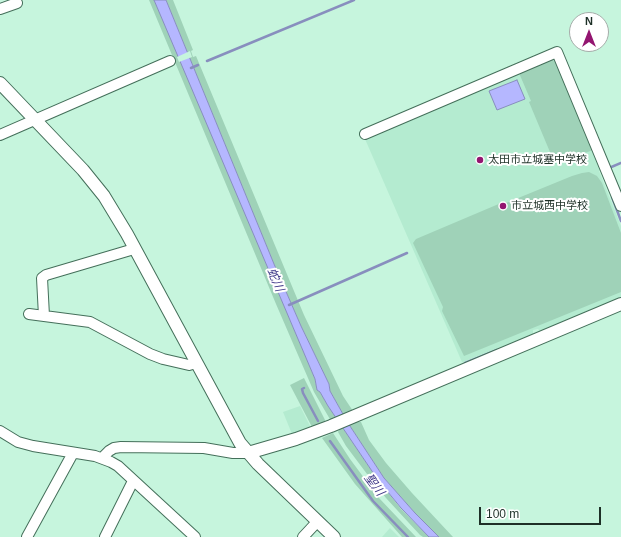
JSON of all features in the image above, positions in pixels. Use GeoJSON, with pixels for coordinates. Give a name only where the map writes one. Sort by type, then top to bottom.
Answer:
{"type":"FeatureCollection","features":[{"type":"Feature","properties":{"kind":"street"},"geometry":{"type":"LineString","coordinates":[[0,10],[17,3]]}},
{"type":"Feature","properties":{"kind":"street"},"geometry":{"type":"LineString","coordinates":[[365,134],[557,52],[621,206]]}},
{"type":"Feature","properties":{"kind":"street"},"geometry":{"type":"LineString","coordinates":[[0,135],[170,61]]}},
{"type":"Feature","properties":{"kind":"street"},"geometry":{"type":"LineString","coordinates":[[0,83],[83,170],[102,194],[134,249],[240,443],[248,453],[334,537]]}},
{"type":"Feature","properties":{"kind":"street"},"geometry":{"type":"LineString","coordinates":[[44,316],[42,278],[46,275],[134,249]]}},
{"type":"Feature","properties":{"kind":"street"},"geometry":{"type":"LineString","coordinates":[[102,458],[109,451],[120,447],[204,448],[233,453],[248,453],[296,439],[334,425],[621,304]]}},
{"type":"Feature","properties":{"kind":"street"},"geometry":{"type":"LineString","coordinates":[[29,314],[90,322],[150,354],[163,359],[189,365],[196,363]]}},
{"type":"Feature","properties":{"kind":"street"},"geometry":{"type":"LineString","coordinates":[[0,431],[18,442],[102,458],[118,466],[185,533],[195,537]]}},
{"type":"Feature","properties":{"kind":"street"},"geometry":{"type":"LineString","coordinates":[[26,537],[73,453]]}},
{"type":"Feature","properties":{"kind":"street"},"geometry":{"type":"LineString","coordinates":[[105,537],[133,480]]}},
{"type":"Feature","properties":{"kind":"street"},"geometry":{"type":"LineString","coordinates":[[303,537],[317,522]]}},
{"type":"Feature","properties":{"kind":"shaded area"},"geometry":{"type":"Polygon","coordinates":[[[149,0],[154,0],[165,23],[315,379],[317,390],[320,392],[378,480],[401,509],[429,537],[423,537],[420,535],[370,478],[346,446],[338,432],[339,430],[333,421],[331,421],[314,392],[149,0]]]}},
{"type":"Feature","properties":{"kind":"shaded area"},"geometry":{"type":"Polygon","coordinates":[[[166,0],[173,0],[193,50],[191,51],[193,57],[196,56],[304,315],[343,396],[353,411],[352,413],[358,422],[361,422],[369,440],[386,463],[453,537],[439,537],[384,478],[348,423],[330,391],[329,384],[301,326],[274,264],[166,0]]]}},
{"type":"Feature","properties":{"kind":"shaded area","name":"市立城西中学校"},"geometry":{"type":"Polygon","coordinates":[[[551,59],[555,61],[602,169],[599,171],[621,226],[621,297],[540,331],[538,329],[533,330],[533,334],[462,362],[365,139],[366,136],[551,59]]]}},
{"type":"Feature","properties":{"kind":"shaded area"},"geometry":{"type":"Polygon","coordinates":[[[551,59],[555,61],[593,150],[555,164],[529,102],[531,101],[519,73],[551,59]]]}},
{"type":"Feature","properties":{"kind":"shaded area"},"geometry":{"type":"Polygon","coordinates":[[[589,172],[597,176],[602,183],[621,233],[621,292],[464,356],[442,311],[443,307],[413,243],[416,239],[501,203],[506,203],[572,176],[589,172]]]}},
{"type":"Feature","properties":{"kind":"shaded area"},"geometry":{"type":"Polygon","coordinates":[[[304,378],[325,420],[325,424],[312,427],[290,385],[304,378]]]}},
{"type":"Feature","properties":{"kind":"shaded area"},"geometry":{"type":"Polygon","coordinates":[[[300,406],[311,428],[292,434],[283,412],[300,406]]]}},
{"type":"Feature","properties":{"kind":"shaded area"},"geometry":{"type":"Polygon","coordinates":[[[333,433],[379,498],[416,537],[402,537],[355,484],[322,438],[333,433]]]}},
{"type":"Feature","properties":{"kind":"shaded area"},"geometry":{"type":"Polygon","coordinates":[[[390,528],[399,537],[382,537],[390,528]]]}},
{"type":"Feature","properties":{"kind":"water","name":"蛇川"},"geometry":{"type":"Polygon","coordinates":[[[154,0],[166,0],[274,264],[301,326],[329,384],[330,391],[348,423],[384,478],[439,537],[429,537],[401,508],[378,480],[320,392],[317,390],[315,379],[154,0]]]}},
{"type":"Feature","properties":{"kind":"water"},"geometry":{"type":"Polygon","coordinates":[[[517,80],[525,99],[497,110],[489,91],[517,80]]]}},
{"type":"Feature","properties":{"kind":"pier"},"geometry":{"type":"Polygon","coordinates":[[[190,51],[192,57],[179,62],[177,57],[190,51]]]}},
{"type":"Feature","properties":{"kind":"waterway"},"geometry":{"type":"LineString","coordinates":[[207,61],[354,0]]}},
{"type":"Feature","properties":{"kind":"waterway"},"geometry":{"type":"LineString","coordinates":[[191,68],[198,65]]}},
{"type":"Feature","properties":{"kind":"waterway"},"geometry":{"type":"LineString","coordinates":[[609,168],[621,163]]}},
{"type":"Feature","properties":{"kind":"waterway"},"geometry":{"type":"LineString","coordinates":[[612,197],[621,221]]}},
{"type":"Feature","properties":{"kind":"waterway"},"geometry":{"type":"LineString","coordinates":[[289,305],[407,253]]}},
{"type":"Feature","properties":{"kind":"waterway"},"geometry":{"type":"LineString","coordinates":[[465,363],[497,350]]}},
{"type":"Feature","properties":{"kind":"waterway","name":"聖川"},"geometry":{"type":"LineString","coordinates":[[304,388],[302,389],[303,393],[318,421]]}},
{"type":"Feature","properties":{"kind":"waterway","name":"聖川"},"geometry":{"type":"LineString","coordinates":[[330,441],[373,501],[408,537]]}},
{"type":"Feature","properties":{"kind":"place","name":"太田市立城塞中学校"},"geometry":{"type":"Point","coordinates":[480,160]}},
{"type":"Feature","properties":{"kind":"place","name":"市立城西中学校"},"geometry":{"type":"Point","coordinates":[503,206]}}]}
